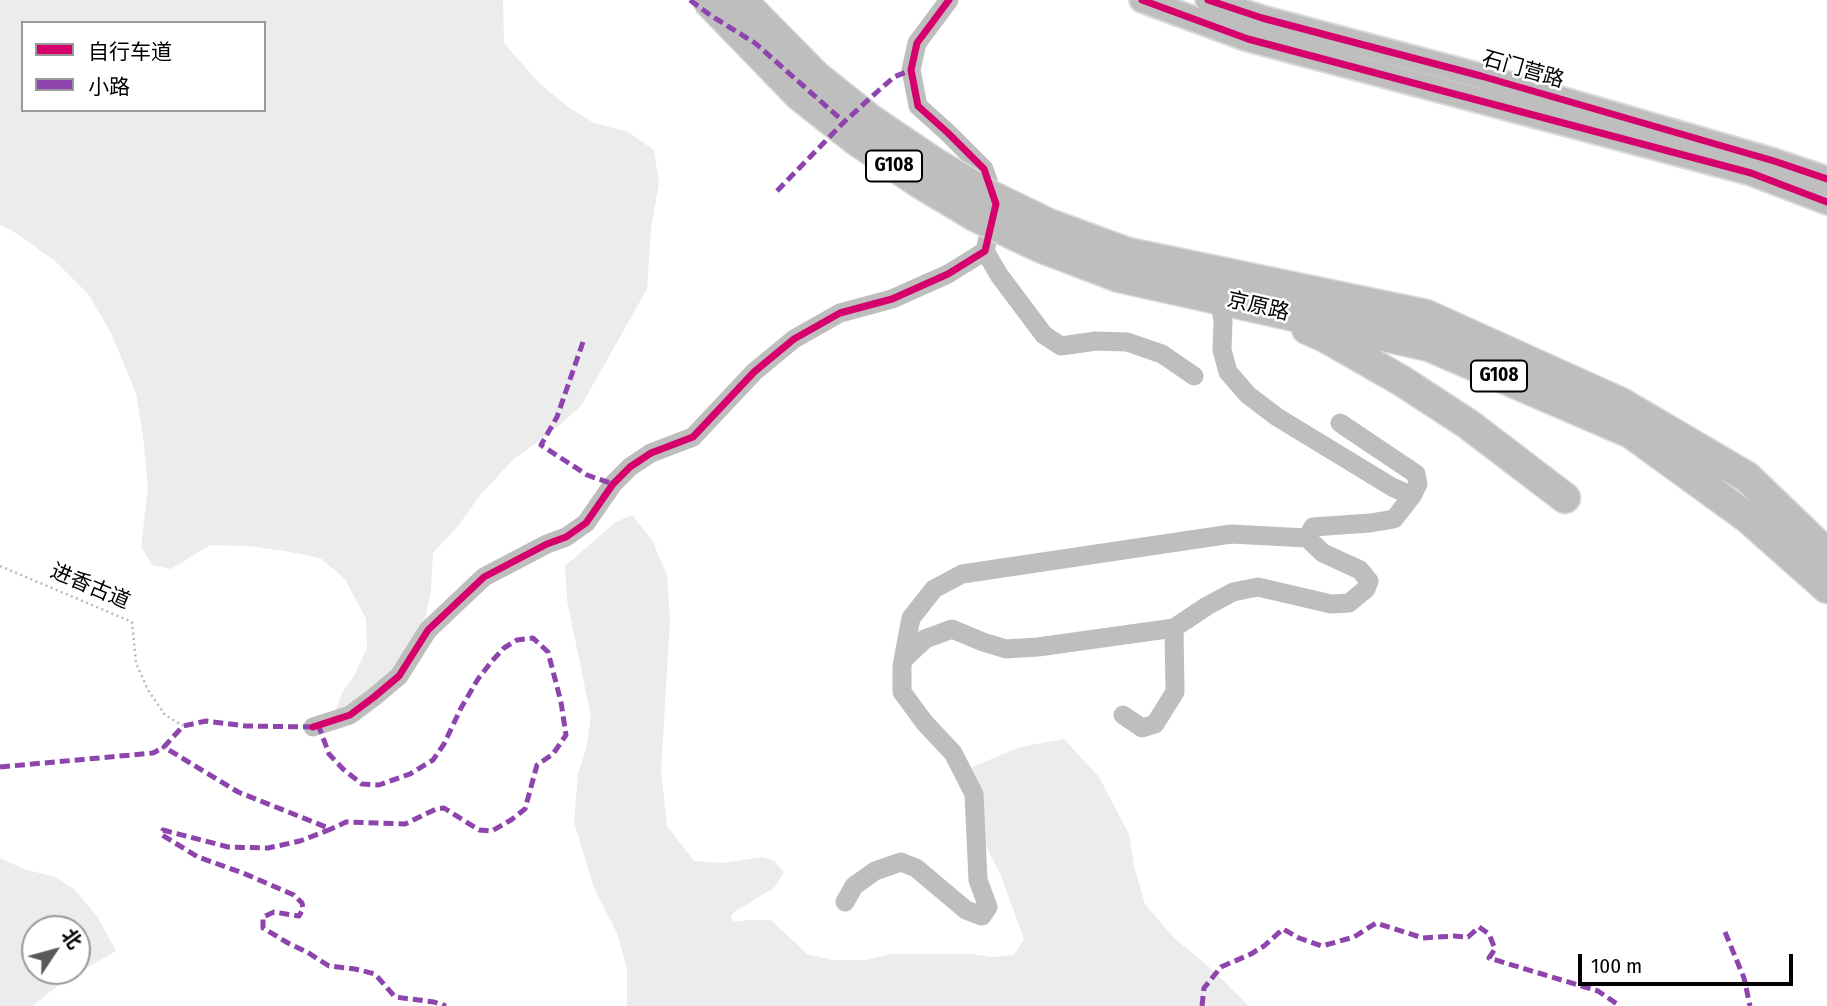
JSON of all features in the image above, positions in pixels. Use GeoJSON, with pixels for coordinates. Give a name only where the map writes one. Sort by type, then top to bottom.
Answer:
{"type":"FeatureCollection","features":[{"type":"Feature","properties":{"kind":"highway","name":"京原路"},"geometry":{"type":"LineString","coordinates":[[707,0],[800,96],[856,140],[975,216],[1040,247],[1123,265],[1426,314],[1620,403],[1747,477],[1827,554]]}},
{"type":"Feature","properties":{"kind":"highway","name":"京原路"},"geometry":{"type":"LineString","coordinates":[[741,0],[817,77],[871,120],[986,194],[1049,224],[1123,265],[1220,299],[1429,345],[1631,433],[1748,518],[1827,588]]}},
{"type":"Feature","properties":{"kind":"highway"},"geometry":{"type":"LineString","coordinates":[[1255,307],[1325,337],[1402,381],[1468,424],[1565,498]]}},
{"type":"Feature","properties":{"kind":"main road","name":"石门营路"},"geometry":{"type":"LineString","coordinates":[[1142,0],[1250,16],[1481,76],[1774,161],[1827,179]]}},
{"type":"Feature","properties":{"kind":"main road","name":"石门营路"},"geometry":{"type":"LineString","coordinates":[[1208,0],[1250,16],[1751,173],[1827,202]]}},
{"type":"Feature","properties":{"kind":"street"},"geometry":{"type":"LineString","coordinates":[[948,0],[917,43],[911,70],[918,106],[984,169],[996,204],[985,251],[999,275],[1044,335],[1061,346],[1096,341],[1127,342],[1162,354],[1194,376]]}},
{"type":"Feature","properties":{"kind":"street"},"geometry":{"type":"LineString","coordinates":[[313,727],[350,715],[374,697],[399,676],[428,630],[484,577],[566,537],[586,523],[613,485],[630,467],[651,453],[693,438],[754,372],[794,339],[840,313],[892,299],[948,274],[985,251]]}},
{"type":"Feature","properties":{"kind":"street"},"geometry":{"type":"LineString","coordinates":[[1220,299],[1222,350],[1228,372],[1248,395],[1277,417],[1392,487],[1412,496]]}},
{"type":"Feature","properties":{"kind":"street"},"geometry":{"type":"LineString","coordinates":[[1307,538],[1313,527],[1394,519],[1418,484],[1416,474],[1340,423]]}},
{"type":"Feature","properties":{"kind":"street"},"geometry":{"type":"LineString","coordinates":[[845,902],[854,886],[875,871],[901,862],[916,868],[967,910],[982,916],[988,907],[978,880],[974,794],[953,753],[924,722],[902,692],[904,659],[911,618],[934,589],[962,574],[1231,534],[1307,538],[1323,553],[1360,570],[1369,581],[1366,589],[1349,603],[1318,601],[1258,587],[1233,592],[1174,628],[1050,645],[1006,649],[952,629],[925,639],[904,659]]}},
{"type":"Feature","properties":{"kind":"street"},"geometry":{"type":"LineString","coordinates":[[1123,715],[1142,728],[1155,724],[1175,692],[1174,628]]}},
{"type":"Feature","properties":{"kind":"shaded area"},"geometry":{"type":"Polygon","coordinates":[[[0,0],[503,0],[504,43],[538,82],[568,107],[594,123],[628,132],[654,150],[659,183],[651,229],[647,289],[581,406],[554,430],[515,458],[481,494],[458,526],[433,553],[431,590],[414,659],[346,721],[336,709],[367,648],[366,619],[345,579],[320,558],[249,546],[210,545],[171,569],[152,565],[141,547],[148,487],[136,393],[111,333],[89,295],[55,261],[0,225],[0,0]]]}},
{"type":"Feature","properties":{"kind":"shaded area"},"geometry":{"type":"Polygon","coordinates":[[[632,515],[652,540],[667,575],[670,621],[661,770],[667,826],[694,861],[723,863],[763,857],[774,861],[784,872],[775,887],[736,911],[731,916],[733,922],[771,920],[807,954],[833,960],[866,960],[891,954],[971,954],[992,957],[1014,955],[1024,939],[964,789],[965,770],[1020,747],[1064,739],[1099,777],[1129,834],[1134,866],[1145,904],[1174,938],[1207,965],[1249,1006],[627,1006],[627,969],[617,933],[594,888],[574,822],[578,773],[586,749],[591,717],[567,600],[565,566],[616,522],[632,515]]]}},
{"type":"Feature","properties":{"kind":"shaded area"},"geometry":{"type":"Polygon","coordinates":[[[0,858],[24,869],[55,877],[74,889],[97,916],[116,951],[91,966],[91,915],[21,915],[21,985],[59,985],[33,1006],[0,1006],[0,858]]]}},
{"type":"Feature","properties":{"kind":"marked path"},"geometry":{"type":"LineString","coordinates":[[690,0],[755,43],[844,122]]}},
{"type":"Feature","properties":{"kind":"marked path"},"geometry":{"type":"LineString","coordinates":[[777,191],[878,91],[894,77],[911,70]]}},
{"type":"Feature","properties":{"kind":"marked path"},"geometry":{"type":"LineString","coordinates":[[583,342],[557,417],[541,445],[587,475],[613,484]]}},
{"type":"Feature","properties":{"kind":"marked path"},"geometry":{"type":"LineString","coordinates":[[318,724],[329,754],[362,784],[379,785],[410,774],[433,760],[478,679],[492,661],[504,648],[517,640],[533,638],[548,652],[561,702],[566,735],[553,754],[537,765],[525,809],[492,831],[479,830],[444,808],[436,809],[405,824],[346,822],[331,829]]}},
{"type":"Feature","properties":{"kind":"marked path"},"geometry":{"type":"LineString","coordinates":[[313,727],[246,726],[206,721],[183,726],[164,747],[238,792],[331,829],[300,841],[268,848],[228,847],[163,830],[162,835],[198,857],[294,895],[302,903],[303,909],[299,916],[274,912],[263,917],[263,928],[329,966],[375,974],[395,997],[446,1006]]}},
{"type":"Feature","properties":{"kind":"marked path"},"geometry":{"type":"LineString","coordinates":[[0,767],[153,753],[164,747]]}},
{"type":"Feature","properties":{"kind":"marked path"},"geometry":{"type":"LineString","coordinates":[[1202,1006],[1204,988],[1221,967],[1251,954],[1283,929],[1322,946],[1354,937],[1376,923],[1423,938],[1468,937],[1479,927],[1489,934],[1495,949],[1489,958],[1598,991],[1620,1006]]}},
{"type":"Feature","properties":{"kind":"marked path"},"geometry":{"type":"LineString","coordinates":[[1725,932],[1744,978],[1750,1006]]}},
{"type":"Feature","properties":{"kind":"cycle path"},"geometry":{"type":"LineString","coordinates":[[313,727],[350,715],[374,697],[399,676],[428,630],[484,577],[566,537],[586,523],[613,484],[630,467],[651,453],[693,437],[754,372],[794,339],[840,313],[892,299],[948,274],[985,251],[996,204],[984,169],[918,106],[911,70],[917,43],[949,0]]}},
{"type":"Feature","properties":{"kind":"cycle path"},"geometry":{"type":"LineString","coordinates":[[1142,0],[1248,39],[1751,173],[1827,202]]}},
{"type":"Feature","properties":{"kind":"cycle path"},"geometry":{"type":"LineString","coordinates":[[1208,0],[1262,18],[1481,76],[1774,161],[1827,179]]}}]}
